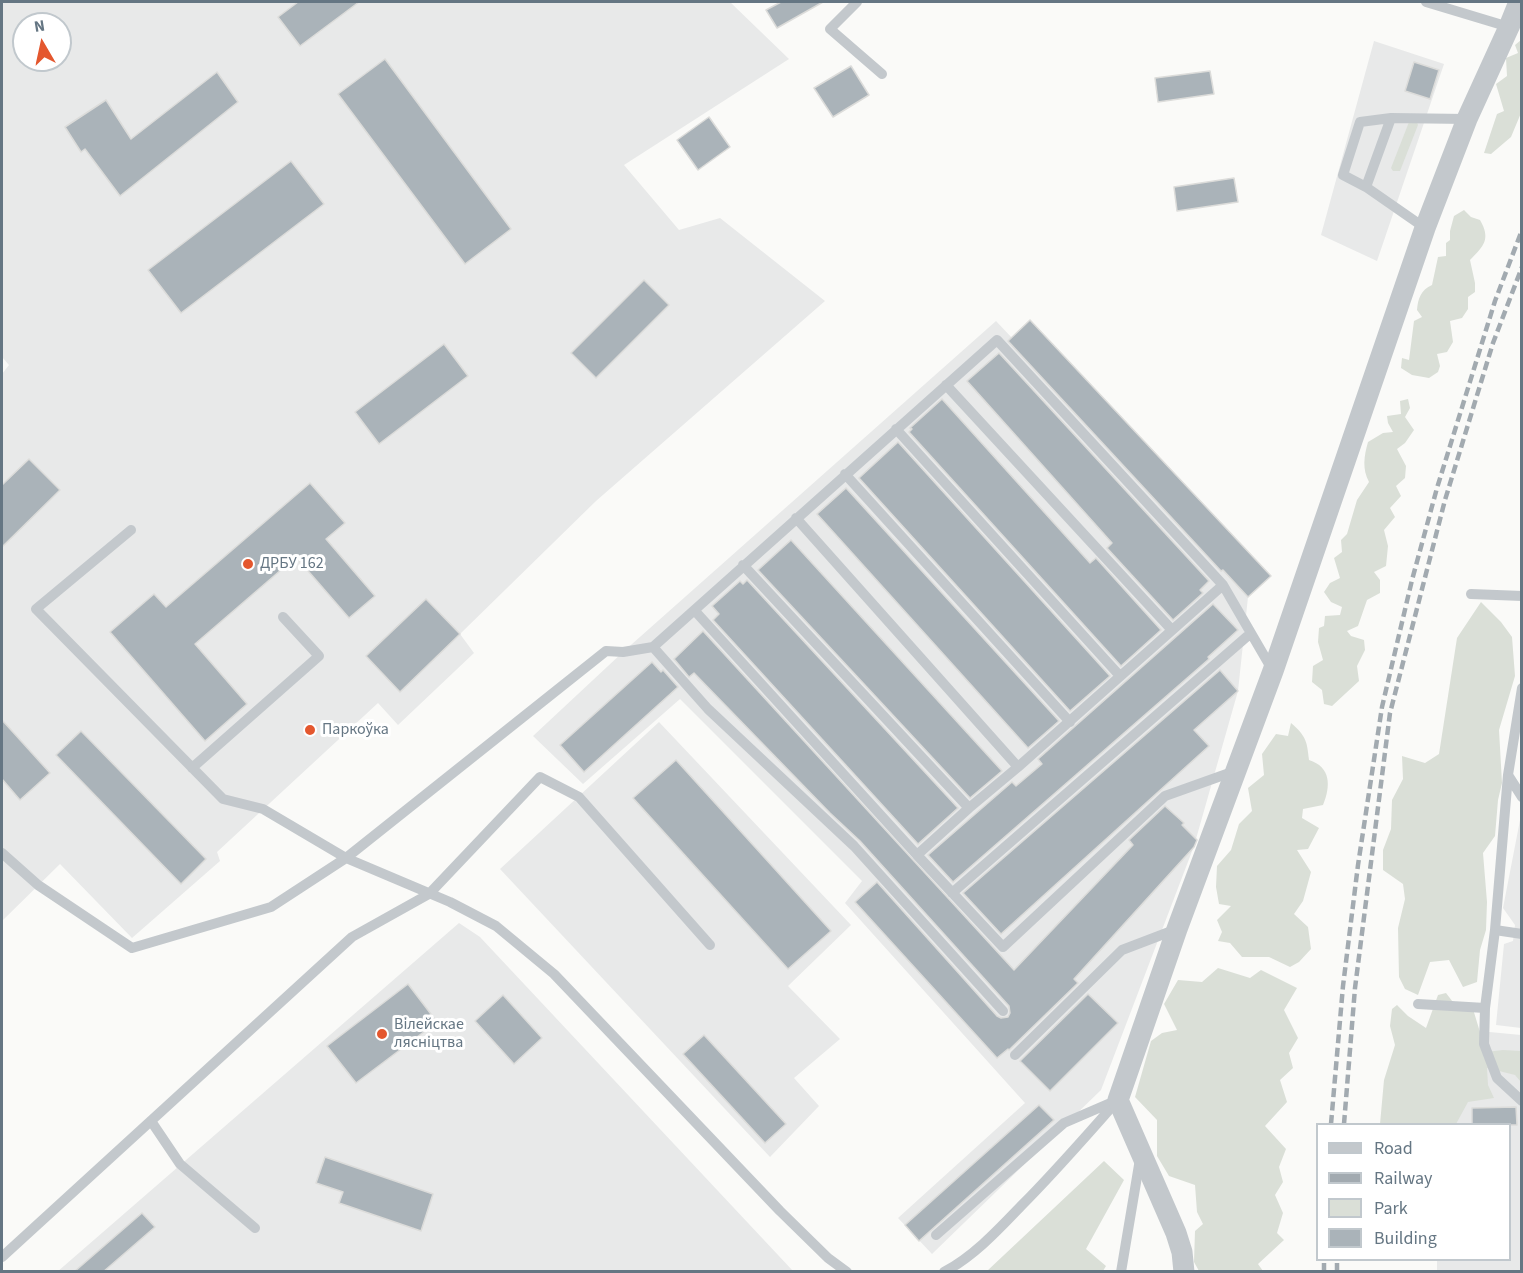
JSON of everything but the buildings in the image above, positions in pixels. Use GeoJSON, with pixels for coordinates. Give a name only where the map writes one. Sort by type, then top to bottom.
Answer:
{"type":"FeatureCollection","features":[{"type":"Feature","properties":{"kind":"street"},"geometry":{"type":"LineString","coordinates":[[1184,1272],[1182,1252],[1176,1233],[1118,1100],[1177,929],[1273,671],[1425,228],[1467,119],[1519,2]]}},
{"type":"Feature","properties":{"kind":"lane"},"geometry":{"type":"LineString","coordinates":[[857,2],[830,29],[882,74]]}},
{"type":"Feature","properties":{"kind":"lane"},"geometry":{"type":"LineString","coordinates":[[1426,2],[1509,27]]}},
{"type":"Feature","properties":{"kind":"lane"},"geometry":{"type":"LineString","coordinates":[[1425,228],[1366,187],[1342,175],[1360,122],[1391,118],[1467,119]]}},
{"type":"Feature","properties":{"kind":"lane"},"geometry":{"type":"LineString","coordinates":[[1366,187],[1391,118]]}},
{"type":"Feature","properties":{"kind":"lane"},"geometry":{"type":"LineString","coordinates":[[2,853],[38,885],[132,948],[271,907],[346,858],[606,651],[623,652],[653,647],[997,340],[1223,585],[1273,671]]}},
{"type":"Feature","properties":{"kind":"lane"},"geometry":{"type":"LineString","coordinates":[[946,385],[1172,630]]}},
{"type":"Feature","properties":{"kind":"lane"},"geometry":{"type":"LineString","coordinates":[[896,429],[1119,676]]}},
{"type":"Feature","properties":{"kind":"lane"},"geometry":{"type":"LineString","coordinates":[[845,474],[1070,722]]}},
{"type":"Feature","properties":{"kind":"lane"},"geometry":{"type":"LineString","coordinates":[[796,518],[1018,767]]}},
{"type":"Feature","properties":{"kind":"lane"},"geometry":{"type":"LineString","coordinates":[[131,530],[36,609],[223,799],[263,809],[346,858],[496,926],[554,974],[780,1211],[828,1258],[847,1272]]}},
{"type":"Feature","properties":{"kind":"lane"},"geometry":{"type":"LineString","coordinates":[[743,565],[969,808]]}},
{"type":"Feature","properties":{"kind":"lane"},"geometry":{"type":"LineString","coordinates":[[917,855],[1223,585]]}},
{"type":"Feature","properties":{"kind":"lane"},"geometry":{"type":"LineString","coordinates":[[1471,594],[1521,597]]}},
{"type":"Feature","properties":{"kind":"lane"},"geometry":{"type":"LineString","coordinates":[[694,611],[1003,948],[1165,796],[1236,770]]}},
{"type":"Feature","properties":{"kind":"lane"},"geometry":{"type":"LineString","coordinates":[[192,768],[319,656],[283,617]]}},
{"type":"Feature","properties":{"kind":"lane"},"geometry":{"type":"LineString","coordinates":[[952,893],[1251,633]]}},
{"type":"Feature","properties":{"kind":"lane"},"geometry":{"type":"LineString","coordinates":[[653,647],[708,709],[854,846],[1003,1011]]}},
{"type":"Feature","properties":{"kind":"lane"},"geometry":{"type":"LineString","coordinates":[[1521,688],[1508,775],[1495,930],[1485,1008],[1484,1044],[1497,1078],[1521,1101]]}},
{"type":"Feature","properties":{"kind":"lane"},"geometry":{"type":"LineString","coordinates":[[1508,775],[1521,797]]}},
{"type":"Feature","properties":{"kind":"lane"},"geometry":{"type":"LineString","coordinates":[[2,1257],[352,937],[429,894],[540,777],[579,797],[710,945]]}},
{"type":"Feature","properties":{"kind":"lane"},"geometry":{"type":"LineString","coordinates":[[1015,1055],[1122,950],[1177,929]]}},
{"type":"Feature","properties":{"kind":"lane"},"geometry":{"type":"LineString","coordinates":[[1495,930],[1521,934]]}},
{"type":"Feature","properties":{"kind":"lane"},"geometry":{"type":"LineString","coordinates":[[1418,1004],[1485,1008]]}},
{"type":"Feature","properties":{"kind":"lane"},"geometry":{"type":"LineString","coordinates":[[936,1235],[1064,1123],[1118,1100]]}},
{"type":"Feature","properties":{"kind":"lane"},"geometry":{"type":"LineString","coordinates":[[944,1272],[963,1260],[994,1234],[1051,1176],[1118,1100]]}},
{"type":"Feature","properties":{"kind":"lane"},"geometry":{"type":"LineString","coordinates":[[151,1121],[180,1164],[255,1228]]}},
{"type":"Feature","properties":{"kind":"lane"},"geometry":{"type":"LineString","coordinates":[[1121,1272],[1141,1153]]}},
{"type":"Feature","properties":{"kind":"shaded area"},"geometry":{"type":"Polygon","coordinates":[[[2,2],[730,2],[789,59],[624,165],[679,230],[720,218],[825,301],[596,501],[460,634],[474,653],[398,725],[378,703],[217,852],[220,861],[132,938],[60,864],[2,921],[2,374],[9,365],[2,357],[2,2]]]}},
{"type":"Feature","properties":{"kind":"shaded area"},"geometry":{"type":"Polygon","coordinates":[[[1374,41],[1444,64],[1377,261],[1321,235],[1374,41]]]}},
{"type":"Feature","properties":{"kind":"shaded area"},"geometry":{"type":"Polygon","coordinates":[[[996,321],[1251,591],[1248,597],[1238,691],[1194,846],[1101,1090],[932,1254],[898,1218],[1025,1103],[845,903],[862,881],[680,699],[583,784],[533,736],[623,652],[996,321]]]}},
{"type":"Feature","properties":{"kind":"shaded area"},"geometry":{"type":"Polygon","coordinates":[[[659,722],[851,925],[788,986],[840,1039],[794,1078],[819,1106],[770,1157],[500,869],[659,722]]]}},
{"type":"Feature","properties":{"kind":"shaded area"},"geometry":{"type":"Polygon","coordinates":[[[1521,815],[1521,1028],[1496,1025],[1504,944],[1513,941],[1515,925],[1503,908],[1521,815]]]}},
{"type":"Feature","properties":{"kind":"shaded area"},"geometry":{"type":"Polygon","coordinates":[[[459,923],[480,937],[793,1271],[57,1272],[459,923]]]}},
{"type":"Feature","properties":{"kind":"shaded area"},"geometry":{"type":"Polygon","coordinates":[[[1437,1027],[1521,1035],[1521,1271],[1437,1271],[1437,1261],[1511,1261],[1511,1123],[1437,1123],[1437,1027]]]}},
{"type":"Feature","properties":{"kind":"green space"},"geometry":{"type":"Polygon","coordinates":[[[1521,40],[1521,113],[1511,137],[1491,154],[1484,153],[1497,114],[1504,111],[1496,84],[1507,76],[1506,58],[1518,53],[1515,45],[1521,40]]]}},
{"type":"Feature","properties":{"kind":"green space"},"geometry":{"type":"Polygon","coordinates":[[[1409,122],[1417,122],[1418,125],[1400,171],[1393,171],[1391,168],[1409,122]]]}},
{"type":"Feature","properties":{"kind":"green space"},"geometry":{"type":"Polygon","coordinates":[[[1464,210],[1471,217],[1480,220],[1485,232],[1482,246],[1470,260],[1475,292],[1468,297],[1468,309],[1462,318],[1450,321],[1453,342],[1447,352],[1437,354],[1440,366],[1438,372],[1429,378],[1412,375],[1401,368],[1402,358],[1409,360],[1414,321],[1422,317],[1417,310],[1419,298],[1425,289],[1432,285],[1438,257],[1446,256],[1446,243],[1450,240],[1454,216],[1464,210]]]}},
{"type":"Feature","properties":{"kind":"green space"},"geometry":{"type":"Polygon","coordinates":[[[1408,399],[1410,408],[1405,417],[1414,430],[1405,443],[1397,449],[1406,466],[1405,478],[1396,486],[1401,496],[1390,508],[1395,517],[1384,530],[1388,546],[1386,566],[1374,572],[1380,580],[1380,593],[1367,600],[1358,626],[1347,631],[1351,636],[1364,640],[1365,650],[1357,666],[1359,681],[1332,706],[1324,704],[1322,690],[1312,682],[1313,666],[1323,660],[1318,642],[1319,628],[1324,626],[1325,616],[1340,615],[1342,607],[1331,602],[1324,592],[1330,583],[1340,578],[1334,558],[1342,552],[1341,540],[1347,534],[1357,500],[1369,482],[1364,462],[1368,442],[1383,433],[1393,432],[1387,416],[1401,414],[1400,401],[1408,399]]]}},
{"type":"Feature","properties":{"kind":"green space"},"geometry":{"type":"Polygon","coordinates":[[[1481,602],[1512,637],[1515,676],[1499,730],[1502,783],[1495,836],[1483,853],[1487,902],[1486,930],[1480,950],[1477,982],[1463,987],[1449,960],[1430,962],[1418,995],[1405,989],[1399,977],[1398,928],[1405,899],[1403,884],[1383,870],[1383,850],[1391,829],[1392,800],[1403,779],[1402,756],[1425,763],[1439,754],[1457,638],[1481,602]]]}},
{"type":"Feature","properties":{"kind":"green space"},"geometry":{"type":"Polygon","coordinates":[[[1291,723],[1305,739],[1309,760],[1322,767],[1328,784],[1323,805],[1303,809],[1302,818],[1319,828],[1308,849],[1297,850],[1311,872],[1303,901],[1294,914],[1308,927],[1311,949],[1299,962],[1290,967],[1269,957],[1242,957],[1230,943],[1218,941],[1222,932],[1217,920],[1231,906],[1219,904],[1216,887],[1217,866],[1231,850],[1239,824],[1252,811],[1248,788],[1264,775],[1262,754],[1276,734],[1288,736],[1291,723]]]}},
{"type":"Feature","properties":{"kind":"green space"},"geometry":{"type":"Polygon","coordinates":[[[1218,968],[1250,978],[1261,970],[1297,988],[1284,1010],[1298,1038],[1289,1053],[1293,1068],[1280,1080],[1287,1102],[1265,1126],[1286,1149],[1279,1167],[1283,1182],[1275,1195],[1283,1213],[1277,1233],[1284,1240],[1258,1264],[1263,1271],[1199,1271],[1194,1262],[1195,1231],[1203,1224],[1197,1212],[1195,1185],[1169,1176],[1157,1156],[1157,1120],[1135,1097],[1151,1041],[1162,1033],[1177,1030],[1164,1004],[1178,980],[1202,982],[1218,968]]]}},
{"type":"Feature","properties":{"kind":"green space"},"geometry":{"type":"Polygon","coordinates":[[[1446,993],[1456,1006],[1473,1009],[1486,1052],[1521,1051],[1521,1082],[1515,1075],[1487,1068],[1488,1085],[1494,1098],[1468,1102],[1457,1123],[1380,1123],[1384,1080],[1395,1045],[1390,1026],[1392,1009],[1397,1005],[1426,1028],[1438,995],[1446,993]]]}},
{"type":"Feature","properties":{"kind":"green space"},"geometry":{"type":"Polygon","coordinates":[[[1104,1161],[1124,1180],[1086,1249],[1106,1266],[1103,1271],[987,1271],[1104,1161]]]}},
{"type":"Feature","properties":{"kind":"railway"},"geometry":{"type":"LineString","coordinates":[[1331,1123],[1343,986],[1358,865],[1382,707],[1412,580],[1437,488],[1495,301],[1522,230]]}},
{"type":"Feature","properties":{"kind":"railway"},"geometry":{"type":"LineString","coordinates":[[1344,1123],[1355,988],[1390,713],[1445,500],[1493,343],[1522,267]]}},
{"type":"Feature","properties":{"kind":"railway"},"geometry":{"type":"LineString","coordinates":[[1324,1261],[1324,1272]]}},
{"type":"Feature","properties":{"kind":"railway"},"geometry":{"type":"LineString","coordinates":[[1337,1261],[1337,1272]]}},
{"type":"Feature","properties":{"kind":"place","name":"ДРБУ 162"},"geometry":{"type":"Point","coordinates":[248,564]}},
{"type":"Feature","properties":{"kind":"place","name":"Паркоўка"},"geometry":{"type":"Point","coordinates":[310,730]}},
{"type":"Feature","properties":{"kind":"place","name":"Вілейскае лясніцтва"},"geometry":{"type":"Point","coordinates":[382,1034]}}]}
